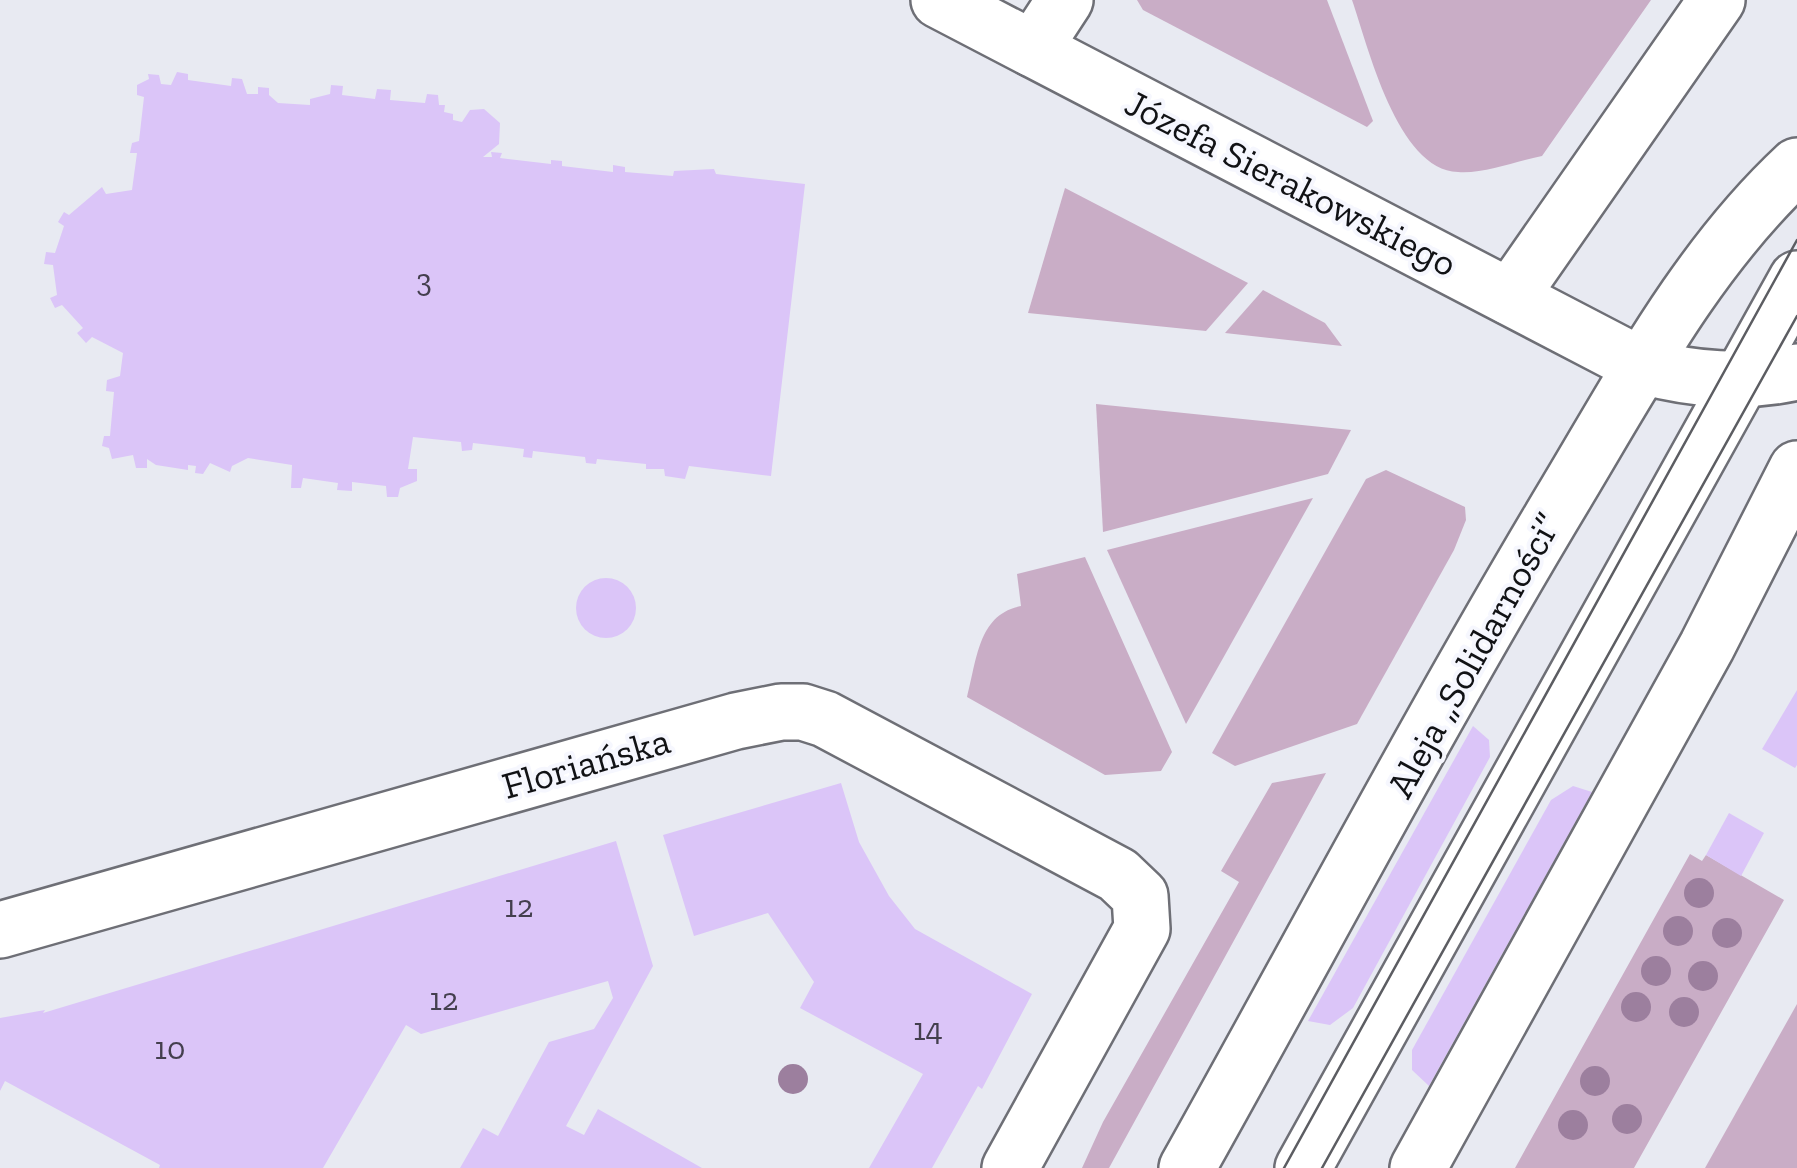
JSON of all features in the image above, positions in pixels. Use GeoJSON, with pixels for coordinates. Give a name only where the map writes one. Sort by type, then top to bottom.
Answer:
{"type":"FeatureCollection","features":[{"type":"Feature","properties":{"kind":"street","name":"Józefa Sierakowskiego"},"geometry":{"type":"LineString","coordinates":[[938,0],[1642,366],[1679,376],[1741,381],[1797,372]]}},
{"type":"Feature","properties":{"kind":"street"},"geometry":{"type":"LineString","coordinates":[[1033,49],[1065,0]]}},
{"type":"Feature","properties":{"kind":"street"},"geometry":{"type":"LineString","coordinates":[[1510,296],[1717,0]]}},
{"type":"Feature","properties":{"kind":"street","name":"Aleja „Solidarności”"},"geometry":{"type":"LineString","coordinates":[[1187,1168],[1532,549],[1642,366],[1728,238],[1797,166]]}},
{"type":"Feature","properties":{"kind":"street"},"geometry":{"type":"LineString","coordinates":[[1303,1168],[1797,278]]}},
{"type":"Feature","properties":{"kind":"street"},"geometry":{"type":"LineString","coordinates":[[1418,1168],[1716,629],[1797,469]]}},
{"type":"Feature","properties":{"kind":"street","name":"Floriańska"},"geometry":{"type":"LineString","coordinates":[[0,930],[736,721],[780,712],[824,720],[1118,874],[1140,896],[1142,928],[1010,1168]]}},
{"type":"Feature","properties":{"kind":"shaded area"},"geometry":{"type":"Polygon","coordinates":[[[1137,0],[1327,0],[1373,121],[1367,127],[1143,10],[1137,0]]]}},
{"type":"Feature","properties":{"kind":"shaded area"},"geometry":{"type":"Polygon","coordinates":[[[1352,0],[1651,0],[1542,156],[1458,172],[1437,166],[1418,151],[1402,129],[1376,74],[1352,0]]]}},
{"type":"Feature","properties":{"kind":"shaded area"},"geometry":{"type":"Polygon","coordinates":[[[1065,188],[1248,283],[1206,331],[1028,313],[1065,188]]]}},
{"type":"Feature","properties":{"kind":"shaded area"},"geometry":{"type":"Polygon","coordinates":[[[1263,290],[1325,323],[1342,346],[1225,333],[1263,290]]]}},
{"type":"Feature","properties":{"kind":"shaded area"},"geometry":{"type":"Polygon","coordinates":[[[1096,404],[1351,430],[1328,474],[1103,532],[1096,404]]]}},
{"type":"Feature","properties":{"kind":"shaded area"},"geometry":{"type":"Polygon","coordinates":[[[1386,470],[1465,507],[1466,520],[1454,550],[1357,724],[1235,766],[1212,753],[1366,479],[1386,470]]]}},
{"type":"Feature","properties":{"kind":"shaded area"},"geometry":{"type":"Polygon","coordinates":[[[1313,498],[1186,724],[1107,550],[1313,498]]]}},
{"type":"Feature","properties":{"kind":"shaded area"},"geometry":{"type":"Polygon","coordinates":[[[1085,557],[1172,752],[1161,771],[1105,775],[967,697],[977,654],[988,629],[996,618],[1021,606],[1017,574],[1085,557]]]}},
{"type":"Feature","properties":{"kind":"shaded area"},"geometry":{"type":"Polygon","coordinates":[[[1326,773],[1109,1168],[1082,1168],[1103,1122],[1239,882],[1221,871],[1272,783],[1326,773]]]}},
{"type":"Feature","properties":{"kind":"shaded area"},"geometry":{"type":"Polygon","coordinates":[[[1690,854],[1702,861],[1706,855],[1784,900],[1634,1168],[1515,1168],[1690,854]]]}},
{"type":"Feature","properties":{"kind":"shaded area"},"geometry":{"type":"Polygon","coordinates":[[[1797,1004],[1797,1168],[1705,1168],[1797,1004]]]}},
{"type":"Feature","properties":{"kind":"building"},"geometry":{"type":"Polygon","coordinates":[[[177,72],[188,74],[188,80],[231,86],[232,78],[242,79],[247,94],[258,94],[258,87],[269,88],[269,95],[278,103],[310,105],[310,99],[330,94],[331,85],[343,86],[342,95],[375,99],[377,89],[391,90],[390,100],[425,103],[427,94],[438,95],[439,105],[445,105],[444,112],[453,114],[453,120],[462,122],[470,110],[484,109],[500,123],[499,144],[483,157],[492,157],[491,152],[502,153],[500,158],[551,164],[551,160],[562,161],[562,166],[613,172],[613,165],[625,167],[625,172],[673,176],[674,171],[714,169],[716,174],[805,184],[771,476],[689,466],[685,479],[665,476],[664,469],[646,469],[646,464],[597,459],[596,464],[586,463],[585,457],[533,451],[532,458],[523,457],[524,449],[473,443],[472,450],[462,451],[461,442],[413,437],[408,469],[417,469],[417,481],[400,488],[398,497],[387,497],[386,486],[352,482],[352,491],[337,490],[338,483],[303,478],[301,488],[291,488],[292,465],[248,458],[232,466],[230,472],[210,463],[203,474],[195,473],[196,466],[188,465],[188,470],[156,465],[147,459],[147,468],[136,468],[133,455],[112,459],[109,448],[102,446],[104,436],[110,436],[114,392],[106,391],[107,380],[120,376],[123,353],[92,337],[86,343],[77,333],[83,328],[62,305],[55,308],[50,298],[57,295],[53,265],[44,264],[46,252],[55,253],[64,226],[58,222],[64,212],[69,215],[102,187],[106,194],[132,190],[137,153],[130,153],[132,143],[139,141],[144,97],[137,95],[137,85],[149,79],[148,74],[159,75],[161,84],[171,85],[177,72]]]}},
{"type":"Feature","properties":{"kind":"building"},"geometry":{"type":"Polygon","coordinates":[[[606,578],[627,587],[636,608],[627,629],[606,638],[585,629],[576,608],[585,587],[606,578]]]}},
{"type":"Feature","properties":{"kind":"building"},"geometry":{"type":"Polygon","coordinates":[[[1797,690],[1797,765],[1795,768],[1762,749],[1797,690]]]}},
{"type":"Feature","properties":{"kind":"building"},"geometry":{"type":"Polygon","coordinates":[[[1473,726],[1489,740],[1490,757],[1353,1008],[1330,1025],[1308,1021],[1473,726]]]}},
{"type":"Feature","properties":{"kind":"building"},"geometry":{"type":"Polygon","coordinates":[[[841,783],[859,842],[889,896],[915,929],[1032,994],[982,1089],[978,1086],[932,1168],[869,1168],[923,1074],[800,1008],[814,982],[768,913],[694,936],[663,835],[841,783]]]}},
{"type":"Feature","properties":{"kind":"building"},"geometry":{"type":"Polygon","coordinates":[[[1573,786],[1592,792],[1429,1086],[1412,1070],[1412,1050],[1551,800],[1573,786]]]}},
{"type":"Feature","properties":{"kind":"building"},"geometry":{"type":"Polygon","coordinates":[[[1729,813],[1764,833],[1741,876],[1706,855],[1729,813]]]}},
{"type":"Feature","properties":{"kind":"building"},"geometry":{"type":"Polygon","coordinates":[[[616,841],[653,966],[566,1126],[584,1135],[598,1109],[702,1168],[460,1168],[483,1128],[498,1136],[549,1042],[594,1029],[613,998],[608,981],[421,1034],[406,1025],[323,1168],[159,1168],[160,1165],[5,1081],[0,1091],[0,1018],[45,1010],[43,1013],[616,841]]]}},
{"type":"Feature","properties":{"kind":"tram line"},"geometry":{"type":"LineString","coordinates":[[1284,1168],[1797,240]]}},
{"type":"Feature","properties":{"kind":"tram line"},"geometry":{"type":"LineString","coordinates":[[1322,1168],[1797,316]]}}]}
